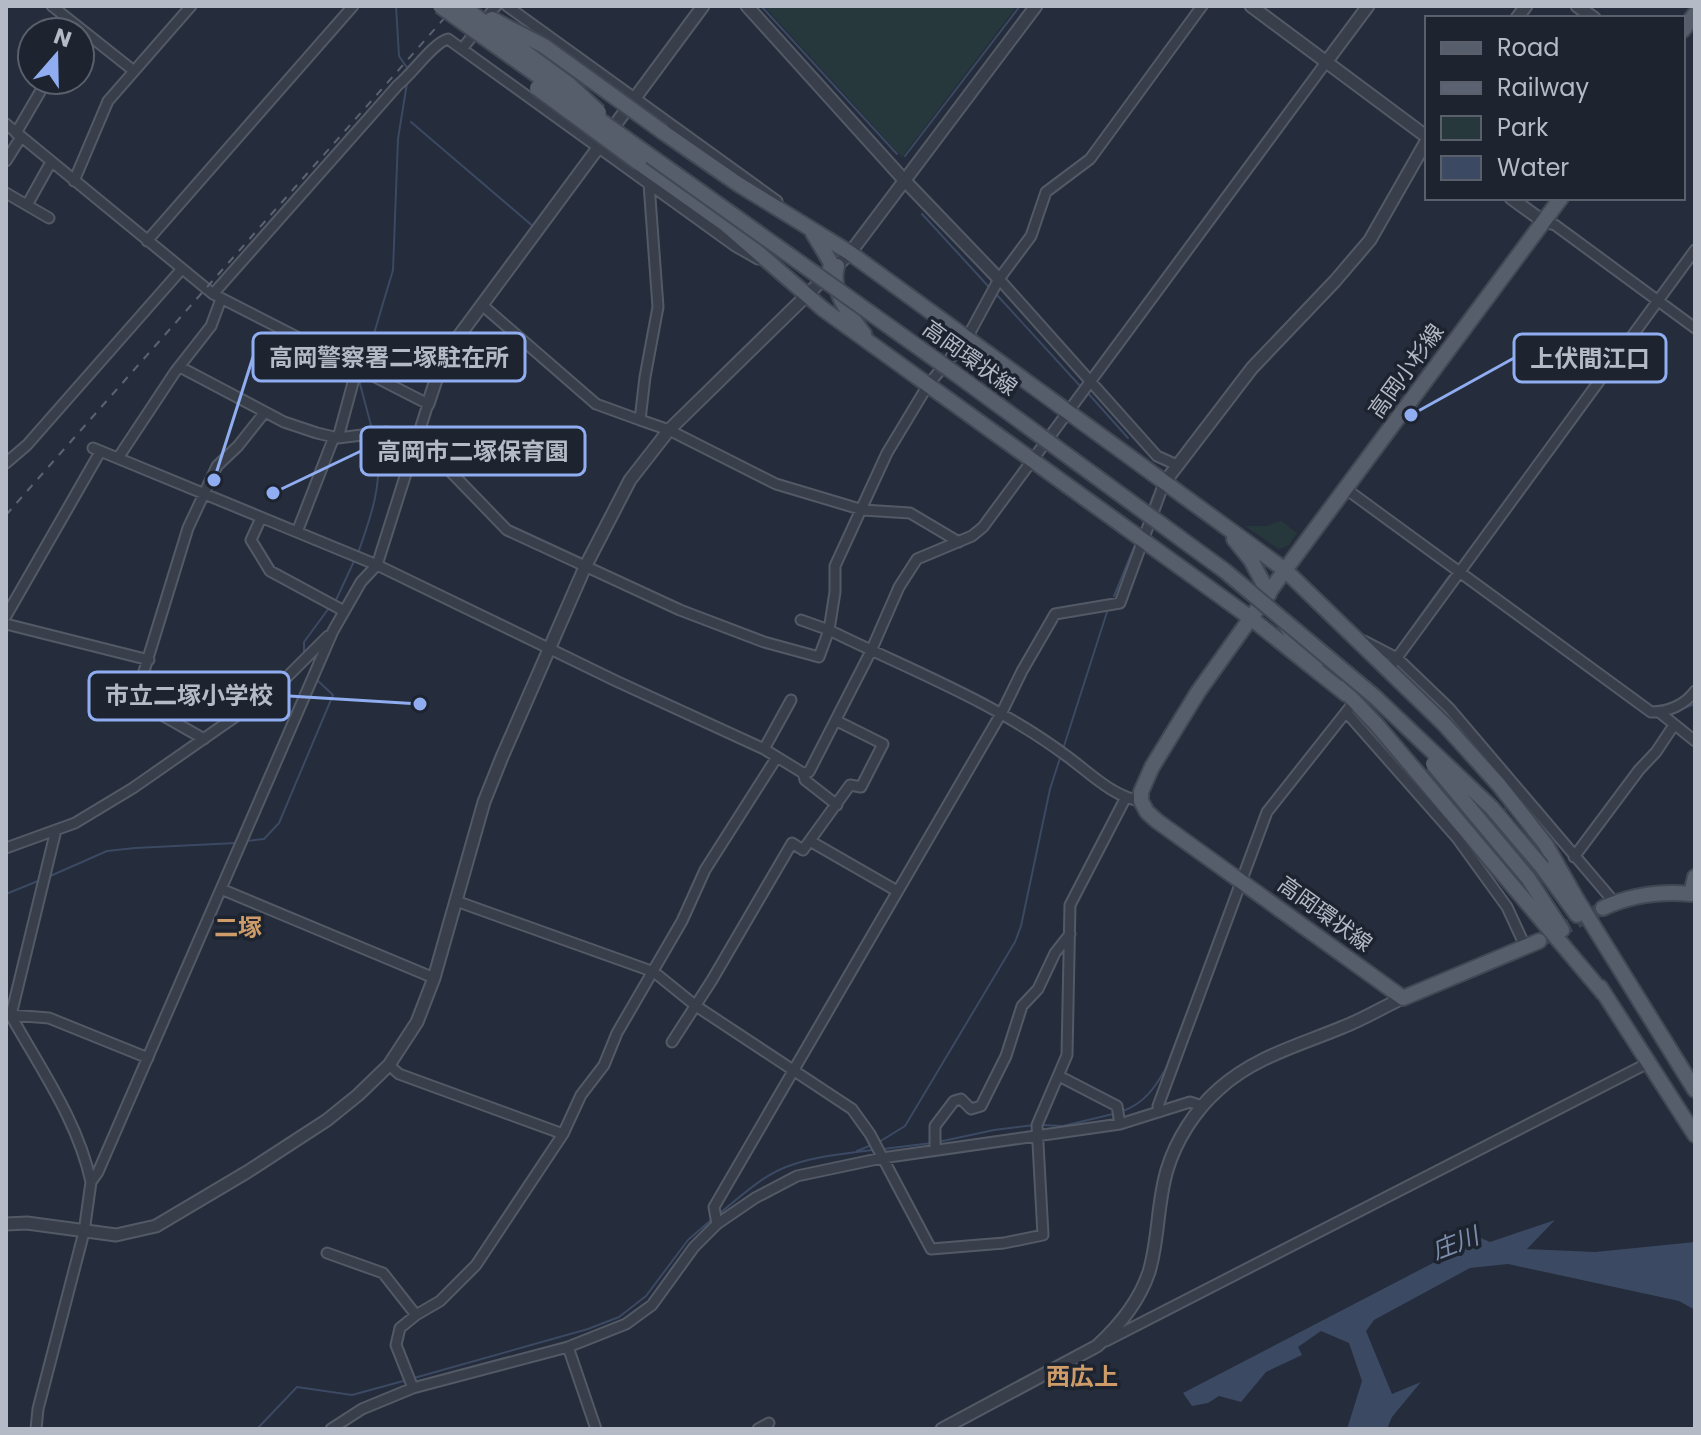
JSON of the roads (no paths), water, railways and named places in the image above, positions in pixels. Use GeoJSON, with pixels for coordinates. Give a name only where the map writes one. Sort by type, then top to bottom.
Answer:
{"type":"FeatureCollection","features":[{"type":"Feature","properties":{"kind":"main road","name":"高岡環状線"},"geometry":{"type":"LineString","coordinates":[[438,6],[643,159],[960,377],[1225,571],[1375,697],[1492,808],[1542,867],[1653,1025]]}},
{"type":"Feature","properties":{"kind":"main road","name":"高岡環状線"},"geometry":{"type":"LineString","coordinates":[[464,6],[570,85],[643,159]]}},
{"type":"Feature","properties":{"kind":"main road"},"geometry":{"type":"LineString","coordinates":[[464,6],[544,46],[663,132],[850,253],[1285,570],[1353,636],[1393,664],[1499,785],[1546,845],[1695,1090]]}},
{"type":"Feature","properties":{"kind":"main road"},"geometry":{"type":"LineString","coordinates":[[643,159],[724,223],[823,309],[1252,619],[1349,703],[1411,764],[1604,994],[1695,1135]]}},
{"type":"Feature","properties":{"kind":"main road","name":"高岡小杉線"},"geometry":{"type":"LineString","coordinates":[[1285,570],[1560,200]]}},
{"type":"Feature","properties":{"kind":"main road"},"geometry":{"type":"LineString","coordinates":[[806,227],[831,263],[839,294],[871,344]]}},
{"type":"Feature","properties":{"kind":"main road"},"geometry":{"type":"LineString","coordinates":[[1223,526],[1251,560],[1294,638],[1333,674],[1349,703]]}},
{"type":"Feature","properties":{"kind":"main road"},"geometry":{"type":"LineString","coordinates":[[1141,801],[1141,792],[1152,767],[1198,692],[1285,570]]}},
{"type":"Feature","properties":{"kind":"main road"},"geometry":{"type":"LineString","coordinates":[[1215,594],[1268,595],[1307,590]]}},
{"type":"Feature","properties":{"kind":"main road","name":"高岡環状線"},"geometry":{"type":"LineString","coordinates":[[1375,697],[1528,878],[1604,994]]}},
{"type":"Feature","properties":{"kind":"main road","name":"高岡環状線"},"geometry":{"type":"LineString","coordinates":[[1141,801],[1157,821],[1403,998]]}},
{"type":"Feature","properties":{"kind":"main road"},"geometry":{"type":"LineString","coordinates":[[1609,906],[1639,895],[1668,892],[1693,895],[1695,877]]}},
{"type":"Feature","properties":{"kind":"main road"},"geometry":{"type":"LineString","coordinates":[[1403,998],[1532,944]]}},
{"type":"Feature","properties":{"kind":"street"},"geometry":{"type":"LineString","coordinates":[[74,181],[108,101],[191,6]]}},
{"type":"Feature","properties":{"kind":"street"},"geometry":{"type":"LineString","coordinates":[[147,241],[353,6]]}},
{"type":"Feature","properties":{"kind":"street"},"geometry":{"type":"LineString","coordinates":[[462,49],[496,6]]}},
{"type":"Feature","properties":{"kind":"street"},"geometry":{"type":"LineString","coordinates":[[507,6],[788,208],[806,227]]}},
{"type":"Feature","properties":{"kind":"street"},"geometry":{"type":"LineString","coordinates":[[36,1429],[38,1409],[84,1232],[91,1182],[333,631],[361,582],[377,565],[442,362],[703,6]]}},
{"type":"Feature","properties":{"kind":"street"},"geometry":{"type":"LineString","coordinates":[[747,6],[905,181],[999,279],[1157,456],[1177,465]]}},
{"type":"Feature","properties":{"kind":"street"},"geometry":{"type":"LineString","coordinates":[[6,1224],[27,1223],[116,1235],[134,1233],[172,1219],[327,1120],[389,1065],[417,1022],[434,978],[484,802],[585,567],[630,480],[669,430],[850,253],[1036,6]]}},
{"type":"Feature","properties":{"kind":"street"},"geometry":{"type":"LineString","coordinates":[[180,367],[284,422],[336,437],[386,432],[417,437],[507,530],[680,610],[764,642],[819,657],[829,630],[835,592],[835,566],[887,453],[928,385],[967,338],[999,279],[1031,236],[1046,192],[1090,159],[1202,6]]}},
{"type":"Feature","properties":{"kind":"street"},"geometry":{"type":"LineString","coordinates":[[1251,6],[1425,136]]}},
{"type":"Feature","properties":{"kind":"street"},"geometry":{"type":"LineString","coordinates":[[6,616],[97,450],[377,565],[764,749],[803,773],[809,772],[837,721],[899,587],[917,559],[959,542],[983,527],[1368,6]]}},
{"type":"Feature","properties":{"kind":"street"},"geometry":{"type":"LineString","coordinates":[[118,458],[211,326],[217,296],[439,41],[448,39],[735,246],[777,270]]}},
{"type":"Feature","properties":{"kind":"street"},"geometry":{"type":"LineString","coordinates":[[96,42],[134,71]]}},
{"type":"Feature","properties":{"kind":"street"},"geometry":{"type":"LineString","coordinates":[[529,97],[564,46]]}},
{"type":"Feature","properties":{"kind":"street"},"geometry":{"type":"LineString","coordinates":[[6,161],[39,96]]}},
{"type":"Feature","properties":{"kind":"street"},"geometry":{"type":"LineString","coordinates":[[6,124],[181,270],[217,296],[428,404]]}},
{"type":"Feature","properties":{"kind":"street"},"geometry":{"type":"LineString","coordinates":[[717,1224],[714,1207],[1002,712],[1055,614],[1120,603],[1164,483],[1252,368],[1370,240],[1425,142]]}},
{"type":"Feature","properties":{"kind":"street"},"geometry":{"type":"LineString","coordinates":[[27,205],[51,162]]}},
{"type":"Feature","properties":{"kind":"street"},"geometry":{"type":"LineString","coordinates":[[640,420],[658,307],[649,184]]}},
{"type":"Feature","properties":{"kind":"street"},"geometry":{"type":"LineString","coordinates":[[6,193],[49,218]]}},
{"type":"Feature","properties":{"kind":"street"},"geometry":{"type":"LineString","coordinates":[[1514,200],[1544,222],[1555,225],[1695,328]]}},
{"type":"Feature","properties":{"kind":"street"},"geometry":{"type":"LineString","coordinates":[[1609,906],[1543,817],[1449,708],[1393,664],[1695,250]]}},
{"type":"Feature","properties":{"kind":"street"},"geometry":{"type":"LineString","coordinates":[[6,463],[27,445],[181,270]]}},
{"type":"Feature","properties":{"kind":"street"},"geometry":{"type":"LineString","coordinates":[[482,305],[596,404],[669,430],[776,484],[863,510],[910,513],[959,542]]}},
{"type":"Feature","properties":{"kind":"street"},"geometry":{"type":"LineString","coordinates":[[297,532],[336,437],[357,368]]}},
{"type":"Feature","properties":{"kind":"street"},"geometry":{"type":"LineString","coordinates":[[204,739],[162,715],[154,703],[137,694],[188,528],[203,494],[217,466],[238,446],[265,412]]}},
{"type":"Feature","properties":{"kind":"street"},"geometry":{"type":"LineString","coordinates":[[1346,489],[1651,712],[1685,703],[1695,691]]}},
{"type":"Feature","properties":{"kind":"street"},"geometry":{"type":"LineString","coordinates":[[261,518],[251,540],[270,571],[318,594],[344,611]]}},
{"type":"Feature","properties":{"kind":"street"},"geometry":{"type":"LineString","coordinates":[[801,620],[829,630],[1002,712],[1050,743],[1125,799],[1141,801]]}},
{"type":"Feature","properties":{"kind":"street"},"geometry":{"type":"LineString","coordinates":[[6,624],[149,660]]}},
{"type":"Feature","properties":{"kind":"street"},"geometry":{"type":"LineString","coordinates":[[6,848],[75,823],[100,809],[275,689],[333,631]]}},
{"type":"Feature","properties":{"kind":"street"},"geometry":{"type":"LineString","coordinates":[[764,749],[791,700]]}},
{"type":"Feature","properties":{"kind":"street"},"geometry":{"type":"LineString","coordinates":[[1159,1112],[1158,1106],[1267,812],[1349,703],[1457,838],[1532,944]]}},
{"type":"Feature","properties":{"kind":"street"},"geometry":{"type":"LineString","coordinates":[[1659,712],[1695,741]]}},
{"type":"Feature","properties":{"kind":"street"},"geometry":{"type":"LineString","coordinates":[[672,1042],[792,843],[803,850],[850,785],[861,787],[883,744],[837,721]]}},
{"type":"Feature","properties":{"kind":"street"},"geometry":{"type":"LineString","coordinates":[[1574,857],[1674,725]]}},
{"type":"Feature","properties":{"kind":"street"},"geometry":{"type":"LineString","coordinates":[[413,1388],[396,1345],[400,1328],[440,1301],[476,1265],[563,1134],[581,1095],[604,1065],[617,1033],[682,921],[705,870],[777,757]]}},
{"type":"Feature","properties":{"kind":"street"},"geometry":{"type":"LineString","coordinates":[[803,773],[805,780],[837,805]]}},
{"type":"Feature","properties":{"kind":"street"},"geometry":{"type":"LineString","coordinates":[[456,901],[654,972],[696,1006],[852,1109],[870,1134],[931,1249],[1004,1243],[1043,1235],[1037,1125],[1067,1055],[1070,905],[1125,799]]}},
{"type":"Feature","properties":{"kind":"street"},"geometry":{"type":"LineString","coordinates":[[56,830],[8,1011],[71,1122],[81,1144],[91,1182]]}},
{"type":"Feature","properties":{"kind":"street"},"geometry":{"type":"LineString","coordinates":[[810,841],[897,891]]}},
{"type":"Feature","properties":{"kind":"street"},"geometry":{"type":"LineString","coordinates":[[221,889],[434,978]]}},
{"type":"Feature","properties":{"kind":"street"},"geometry":{"type":"LineString","coordinates":[[935,1150],[935,1126],[954,1101],[961,1099],[971,1109],[981,1106],[1006,1056],[1022,1006],[1038,989],[1055,953],[1070,934]]}},
{"type":"Feature","properties":{"kind":"street"},"geometry":{"type":"LineString","coordinates":[[1097,1346],[1117,1327],[1140,1293],[1153,1256],[1166,1172],[1177,1145],[1202,1106],[1240,1072],[1261,1060],[1345,1026],[1403,998]]}},
{"type":"Feature","properties":{"kind":"street"},"geometry":{"type":"LineString","coordinates":[[8,1011],[49,1018],[148,1058]]}},
{"type":"Feature","properties":{"kind":"street"},"geometry":{"type":"LineString","coordinates":[[389,1065],[399,1074],[563,1134]]}},
{"type":"Feature","properties":{"kind":"street"},"geometry":{"type":"LineString","coordinates":[[942,1429],[1097,1346],[1651,1069]]}},
{"type":"Feature","properties":{"kind":"street"},"geometry":{"type":"LineString","coordinates":[[1059,1076],[1117,1106],[1120,1124]]}},
{"type":"Feature","properties":{"kind":"street"},"geometry":{"type":"LineString","coordinates":[[331,1429],[362,1409],[413,1388],[568,1347],[626,1324],[652,1305],[694,1247],[717,1224],[755,1198],[797,1176],[882,1158],[1120,1124],[1190,1102],[1202,1106]]}},
{"type":"Feature","properties":{"kind":"street"},"geometry":{"type":"LineString","coordinates":[[327,1253],[383,1273],[416,1315]]}},
{"type":"Feature","properties":{"kind":"street"},"geometry":{"type":"LineString","coordinates":[[568,1347],[596,1429]]}},
{"type":"Feature","properties":{"kind":"street"},"geometry":{"type":"LineString","coordinates":[[758,1429],[769,1423]]}},
{"type":"Feature","properties":{"kind":"water"},"geometry":{"type":"Polygon","coordinates":[[[1555,1220],[1527,1249],[1595,1252],[1695,1242],[1695,1310],[1679,1301],[1508,1264],[1470,1268],[1374,1320],[1366,1331],[1392,1394],[1421,1382],[1392,1417],[1387,1429],[1347,1429],[1362,1381],[1349,1343],[1321,1331],[1298,1347],[1302,1355],[1266,1372],[1241,1402],[1219,1396],[1208,1403],[1192,1406],[1183,1393],[1481,1238],[1490,1242],[1555,1220]]]}},
{"type":"Feature","properties":{"kind":"waterway"},"geometry":{"type":"LineString","coordinates":[[396,6],[399,56],[408,69]]}},
{"type":"Feature","properties":{"kind":"waterway"},"geometry":{"type":"LineString","coordinates":[[761,6],[897,154]]}},
{"type":"Feature","properties":{"kind":"waterway"},"geometry":{"type":"LineString","coordinates":[[905,156],[1020,6]]}},
{"type":"Feature","properties":{"kind":"waterway"},"geometry":{"type":"LineString","coordinates":[[364,367],[393,270],[398,139],[407,83]]}},
{"type":"Feature","properties":{"kind":"waterway"},"geometry":{"type":"LineString","coordinates":[[411,122],[535,228]]}},
{"type":"Feature","properties":{"kind":"waterway"},"geometry":{"type":"LineString","coordinates":[[922,214],[989,287]]}},
{"type":"Feature","properties":{"kind":"waterway"},"geometry":{"type":"LineString","coordinates":[[996,294],[1081,387]]}},
{"type":"Feature","properties":{"kind":"waterway"},"geometry":{"type":"LineString","coordinates":[[362,373],[360,384],[372,429]]}},
{"type":"Feature","properties":{"kind":"waterway"},"geometry":{"type":"LineString","coordinates":[[1086,391],[1128,438]]}},
{"type":"Feature","properties":{"kind":"waterway"},"geometry":{"type":"LineString","coordinates":[[358,553],[372,511],[377,483],[375,439]]}},
{"type":"Feature","properties":{"kind":"waterway"},"geometry":{"type":"LineString","coordinates":[[1149,507],[1153,496]]}},
{"type":"Feature","properties":{"kind":"waterway"},"geometry":{"type":"LineString","coordinates":[[1114,596],[1135,545]]}},
{"type":"Feature","properties":{"kind":"waterway"},"geometry":{"type":"LineString","coordinates":[[336,600],[355,559]]}},
{"type":"Feature","properties":{"kind":"waterway"},"geometry":{"type":"LineString","coordinates":[[1398,647],[1449,576],[1452,578]]}},
{"type":"Feature","properties":{"kind":"waterway"},"geometry":{"type":"LineString","coordinates":[[304,653],[304,642],[329,608]]}},
{"type":"Feature","properties":{"kind":"waterway"},"geometry":{"type":"LineString","coordinates":[[1063,749],[1107,612]]}},
{"type":"Feature","properties":{"kind":"waterway"},"geometry":{"type":"LineString","coordinates":[[246,841],[264,839],[279,823],[333,695],[317,680]]}},
{"type":"Feature","properties":{"kind":"waterway"},"geometry":{"type":"LineString","coordinates":[[1684,708],[1695,704]]}},
{"type":"Feature","properties":{"kind":"waterway"},"geometry":{"type":"LineString","coordinates":[[879,1142],[905,1126],[1015,942],[1050,789],[1061,755]]}},
{"type":"Feature","properties":{"kind":"waterway"},"geometry":{"type":"LineString","coordinates":[[1245,858],[1261,815]]}},
{"type":"Feature","properties":{"kind":"waterway"},"geometry":{"type":"LineString","coordinates":[[48,877],[107,851],[236,843]]}},
{"type":"Feature","properties":{"kind":"waterway"},"geometry":{"type":"LineString","coordinates":[[6,894],[38,881]]}},
{"type":"Feature","properties":{"kind":"waterway"},"geometry":{"type":"LineString","coordinates":[[1123,1111],[1148,1095],[1165,1070],[1235,886]]}},
{"type":"Feature","properties":{"kind":"waterway"},"geometry":{"type":"LineString","coordinates":[[1041,1125],[1063,1126],[1113,1114]]}},
{"type":"Feature","properties":{"kind":"waterway"},"geometry":{"type":"LineString","coordinates":[[938,1142],[1034,1125]]}},
{"type":"Feature","properties":{"kind":"waterway"},"geometry":{"type":"LineString","coordinates":[[883,1149],[932,1143]]}},
{"type":"Feature","properties":{"kind":"waterway"},"geometry":{"type":"LineString","coordinates":[[857,1151],[874,1144]]}},
{"type":"Feature","properties":{"kind":"waterway"},"geometry":{"type":"LineString","coordinates":[[720,1213],[760,1181],[786,1167],[818,1158],[872,1150]]}},
{"type":"Feature","properties":{"kind":"waterway"},"geometry":{"type":"LineString","coordinates":[[414,1378],[588,1329],[619,1317],[646,1296],[688,1240],[711,1220]]}},
{"type":"Feature","properties":{"kind":"waterway"},"geometry":{"type":"LineString","coordinates":[[257,1429],[297,1387],[352,1395],[407,1380]]}},
{"type":"Feature","properties":{"kind":"tunnel"},"geometry":{"type":"LineString","coordinates":[[1463,834],[1529,802]]}},
{"type":"Feature","properties":{"kind":"tunnel"},"geometry":{"type":"LineString","coordinates":[[1539,941],[1603,908]]}},
{"type":"Feature","properties":{"kind":"railway"},"geometry":{"type":"LineString","coordinates":[[6,515],[455,6]]}},
{"type":"Feature","properties":{"kind":"place","name":"上伏間江口"},"geometry":{"type":"Point","coordinates":[1411,415]}},
{"type":"Feature","properties":{"kind":"place","name":"高岡警察署二塚駐在所"},"geometry":{"type":"Point","coordinates":[214,480]}},
{"type":"Feature","properties":{"kind":"place","name":"高岡市二塚保育園"},"geometry":{"type":"Point","coordinates":[273,493]}},
{"type":"Feature","properties":{"kind":"place","name":"市立二塚小学校"},"geometry":{"type":"Point","coordinates":[420,704]}},
{"type":"Feature","properties":{"kind":"district","name":"二塚"},"geometry":{"type":"Point","coordinates":[238,927]}},
{"type":"Feature","properties":{"kind":"district","name":"西広上"},"geometry":{"type":"Point","coordinates":[1082,1376]}},
{"type":"Feature","properties":{"kind":"water label","name":"庄川"},"geometry":{"type":"Point","coordinates":[1455,1243]}}]}
